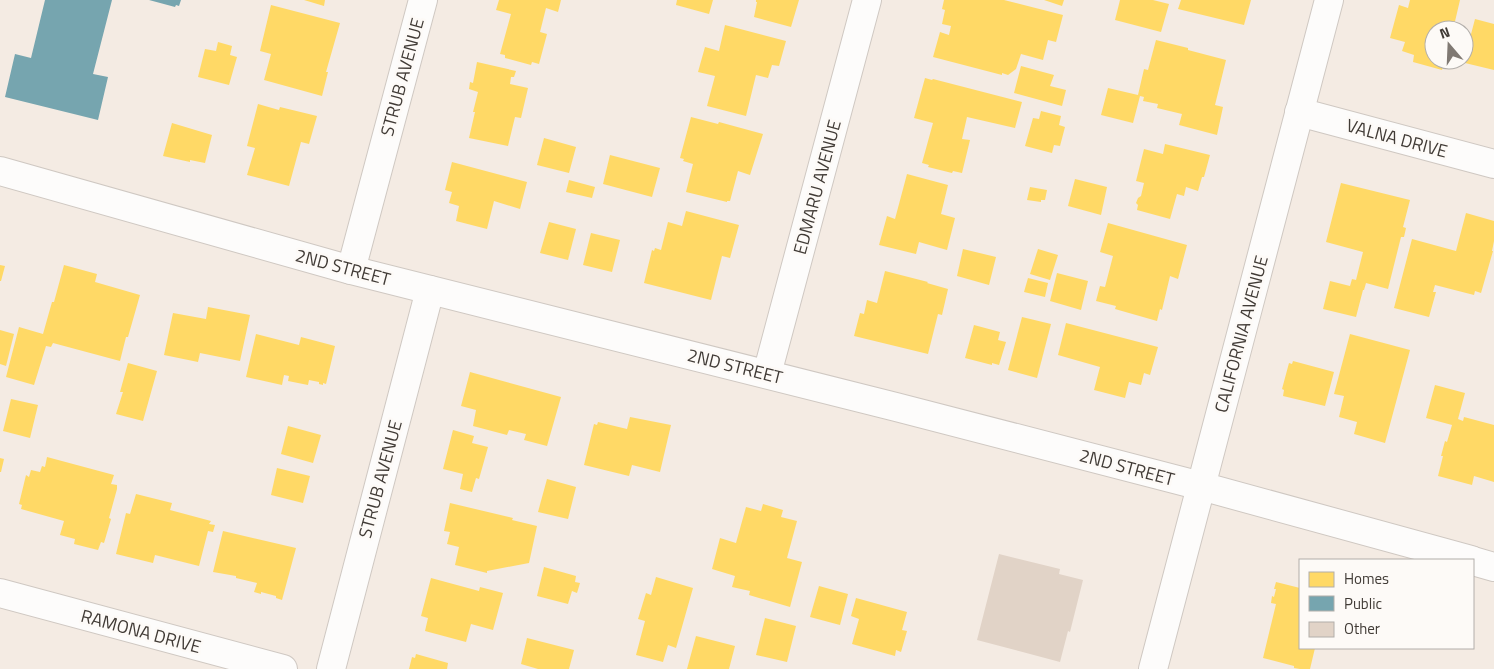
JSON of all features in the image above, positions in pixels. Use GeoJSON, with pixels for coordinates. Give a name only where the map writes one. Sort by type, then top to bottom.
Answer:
{"type":"FeatureCollection","features":[{"type":"Feature","properties":{"kind":"street","name":"STRUB AVENUE"},"geometry":{"type":"LineString","coordinates":[[351,270],[423,0]]}},
{"type":"Feature","properties":{"kind":"street","name":"EDMARU AVENUE"},"geometry":{"type":"LineString","coordinates":[[767,374],[867,0]]}},
{"type":"Feature","properties":{"kind":"street","name":"CALIFORNIA AVENUE"},"geometry":{"type":"LineString","coordinates":[[1153,669],[1329,0]]}},
{"type":"Feature","properties":{"kind":"street","name":"VALNA DRIVE"},"geometry":{"type":"LineString","coordinates":[[1299,112],[1494,164]]}},
{"type":"Feature","properties":{"kind":"street","name":"2ND STREET"},"geometry":{"type":"LineString","coordinates":[[0,171],[351,270],[767,374],[1201,486],[1465,559]]}},
{"type":"Feature","properties":{"kind":"street","name":"STRUB AVENUE"},"geometry":{"type":"LineString","coordinates":[[331,669],[430,290]]}},
{"type":"Feature","properties":{"kind":"street","name":"2ND STREET"},"geometry":{"type":"LineString","coordinates":[[1474,562],[1494,567]]}},
{"type":"Feature","properties":{"kind":"street","name":"RAMONA DRIVE"},"geometry":{"type":"LineString","coordinates":[[0,593],[283,669]]}},
{"type":"Feature","properties":{"kind":"building: Homes"},"geometry":{"type":"Polygon","coordinates":[[[304,0],[325,0],[324,6],[304,0]]]}},
{"type":"Feature","properties":{"kind":"building: Homes"},"geometry":{"type":"Polygon","coordinates":[[[499,0],[561,0],[558,12],[546,8],[540,32],[547,34],[539,64],[532,62],[531,65],[505,58],[505,55],[500,54],[511,14],[496,10],[499,0]]]}},
{"type":"Feature","properties":{"kind":"building: Homes"},"geometry":{"type":"Polygon","coordinates":[[[677,0],[713,0],[709,14],[676,5],[677,0]]]}},
{"type":"Feature","properties":{"kind":"building: Homes"},"geometry":{"type":"Polygon","coordinates":[[[756,0],[799,0],[791,27],[754,17],[756,0]]]}},
{"type":"Feature","properties":{"kind":"building: Homes"},"geometry":{"type":"Polygon","coordinates":[[[944,0],[1004,0],[1063,15],[1056,42],[1048,40],[1043,60],[1021,54],[1016,69],[1008,75],[1002,73],[1002,75],[933,57],[940,32],[949,35],[951,26],[942,24],[945,10],[942,9],[944,0]]]}},
{"type":"Feature","properties":{"kind":"building: Homes"},"geometry":{"type":"Polygon","coordinates":[[[1044,0],[1064,0],[1062,6],[1044,0]]]}},
{"type":"Feature","properties":{"kind":"building: Homes"},"geometry":{"type":"Polygon","coordinates":[[[1120,0],[1153,0],[1169,4],[1161,32],[1115,20],[1120,0]]]}},
{"type":"Feature","properties":{"kind":"building: Homes"},"geometry":{"type":"Polygon","coordinates":[[[1181,0],[1251,0],[1244,25],[1178,9],[1181,0]]]}},
{"type":"Feature","properties":{"kind":"building: Homes"},"geometry":{"type":"Polygon","coordinates":[[[1410,0],[1460,0],[1455,20],[1424,20],[1424,65],[1413,62],[1414,55],[1402,51],[1405,42],[1390,38],[1399,5],[1408,8],[1410,0]]]}},
{"type":"Feature","properties":{"kind":"building: Homes"},"geometry":{"type":"Polygon","coordinates":[[[271,5],[340,23],[326,72],[328,72],[322,96],[264,80],[271,54],[260,51],[271,5]]]}},
{"type":"Feature","properties":{"kind":"building: Homes"},"geometry":{"type":"Polygon","coordinates":[[[1475,19],[1494,24],[1494,70],[1474,65],[1475,19]]]}},
{"type":"Feature","properties":{"kind":"building: Homes"},"geometry":{"type":"Polygon","coordinates":[[[725,25],[786,41],[779,66],[772,65],[768,78],[756,75],[746,116],[707,106],[715,76],[698,72],[705,47],[719,51],[725,25]]]}},
{"type":"Feature","properties":{"kind":"building: Homes"},"geometry":{"type":"Polygon","coordinates":[[[1156,40],[1226,60],[1215,105],[1223,107],[1217,135],[1179,125],[1182,114],[1157,108],[1158,104],[1143,101],[1144,97],[1140,96],[1133,123],[1101,115],[1108,88],[1138,95],[1144,69],[1148,70],[1156,40]]]}},
{"type":"Feature","properties":{"kind":"building: Homes"},"geometry":{"type":"Polygon","coordinates":[[[218,42],[232,46],[230,55],[237,57],[229,85],[198,77],[205,49],[216,51],[218,42]]]}},
{"type":"Feature","properties":{"kind":"building: Homes"},"geometry":{"type":"Polygon","coordinates":[[[477,62],[516,71],[514,77],[511,77],[510,84],[528,88],[521,118],[515,117],[508,146],[469,138],[478,92],[469,89],[470,82],[473,83],[477,62]]]}},
{"type":"Feature","properties":{"kind":"building: Homes"},"geometry":{"type":"Polygon","coordinates":[[[1021,66],[1054,75],[1050,86],[1066,90],[1062,106],[1014,93],[1021,66]]]}},
{"type":"Feature","properties":{"kind":"building: Homes"},"geometry":{"type":"Polygon","coordinates":[[[925,78],[1022,102],[1015,128],[967,117],[962,139],[970,140],[962,173],[953,171],[952,173],[928,167],[929,165],[922,163],[933,123],[914,118],[925,78]]]}},
{"type":"Feature","properties":{"kind":"building: Homes"},"geometry":{"type":"Polygon","coordinates":[[[258,104],[279,110],[280,107],[317,116],[309,144],[301,142],[289,186],[247,175],[255,148],[247,146],[258,104]]]}},
{"type":"Feature","properties":{"kind":"building: Homes"},"geometry":{"type":"Polygon","coordinates":[[[1041,111],[1061,116],[1059,125],[1065,127],[1060,146],[1054,145],[1052,153],[1025,146],[1033,118],[1039,119],[1041,111]]]}},
{"type":"Feature","properties":{"kind":"building: Homes"},"geometry":{"type":"Polygon","coordinates":[[[691,117],[718,124],[719,122],[763,134],[750,175],[738,171],[730,201],[727,202],[686,192],[693,164],[680,158],[691,117]]]}},
{"type":"Feature","properties":{"kind":"building: Homes"},"geometry":{"type":"Polygon","coordinates":[[[172,123],[212,135],[205,163],[163,156],[172,123]]]}},
{"type":"Feature","properties":{"kind":"building: Homes"},"geometry":{"type":"Polygon","coordinates":[[[544,138],[576,147],[569,173],[537,165],[544,138]]]}},
{"type":"Feature","properties":{"kind":"building: Homes"},"geometry":{"type":"Polygon","coordinates":[[[1165,144],[1210,155],[1198,191],[1186,187],[1184,196],[1177,194],[1170,219],[1137,210],[1138,205],[1136,203],[1141,196],[1144,183],[1136,181],[1144,149],[1163,154],[1165,144]]]}},
{"type":"Feature","properties":{"kind":"building: Homes"},"geometry":{"type":"Polygon","coordinates":[[[610,155],[660,168],[652,197],[603,184],[610,155]]]}},
{"type":"Feature","properties":{"kind":"building: Homes"},"geometry":{"type":"Polygon","coordinates":[[[452,162],[527,182],[520,209],[494,201],[487,229],[456,221],[459,206],[449,203],[452,192],[445,190],[452,162]]]}},
{"type":"Feature","properties":{"kind":"building: Homes"},"geometry":{"type":"Polygon","coordinates":[[[907,174],[948,185],[941,214],[955,218],[947,250],[919,242],[916,254],[879,245],[887,216],[895,219],[907,174]]]}},
{"type":"Feature","properties":{"kind":"building: Homes"},"geometry":{"type":"Polygon","coordinates":[[[1075,179],[1107,187],[1101,215],[1068,206],[1075,179]]]}},
{"type":"Feature","properties":{"kind":"building: Homes"},"geometry":{"type":"Polygon","coordinates":[[[569,180],[595,187],[592,198],[566,192],[569,180]]]}},
{"type":"Feature","properties":{"kind":"building: Homes"},"geometry":{"type":"Polygon","coordinates":[[[1341,183],[1410,200],[1403,227],[1406,228],[1404,237],[1401,237],[1388,289],[1366,283],[1356,317],[1323,309],[1330,281],[1350,286],[1352,279],[1356,280],[1363,252],[1326,242],[1341,183]]]}},
{"type":"Feature","properties":{"kind":"building: Homes"},"geometry":{"type":"Polygon","coordinates":[[[1030,187],[1047,190],[1045,200],[1041,200],[1041,202],[1027,200],[1030,187]]]}},
{"type":"Feature","properties":{"kind":"building: Homes"},"geometry":{"type":"Polygon","coordinates":[[[686,211],[739,225],[730,258],[722,256],[711,300],[644,283],[652,250],[654,251],[655,248],[661,250],[668,222],[682,226],[686,211]]]}},
{"type":"Feature","properties":{"kind":"building: Homes"},"geometry":{"type":"Polygon","coordinates":[[[1466,213],[1494,221],[1493,251],[1481,293],[1475,291],[1474,295],[1435,285],[1433,292],[1436,292],[1429,317],[1394,308],[1412,239],[1456,251],[1466,213]]]}},
{"type":"Feature","properties":{"kind":"building: Homes"},"geometry":{"type":"Polygon","coordinates":[[[549,222],[576,229],[568,260],[540,253],[549,222]]]}},
{"type":"Feature","properties":{"kind":"building: Homes"},"geometry":{"type":"Polygon","coordinates":[[[1108,223],[1187,245],[1178,279],[1170,276],[1162,310],[1160,309],[1157,321],[1115,309],[1116,306],[1096,301],[1100,286],[1105,287],[1113,256],[1100,252],[1108,223]]]}},
{"type":"Feature","properties":{"kind":"building: Homes"},"geometry":{"type":"Polygon","coordinates":[[[591,233],[620,240],[612,272],[583,265],[591,233]]]}},
{"type":"Feature","properties":{"kind":"building: Homes"},"geometry":{"type":"Polygon","coordinates":[[[963,249],[996,257],[989,285],[957,276],[963,249]]]}},
{"type":"Feature","properties":{"kind":"building: Homes"},"geometry":{"type":"Polygon","coordinates":[[[1038,249],[1058,255],[1050,280],[1030,274],[1038,249]]]}},
{"type":"Feature","properties":{"kind":"building: Homes"},"geometry":{"type":"Polygon","coordinates":[[[0,265],[5,266],[1,281],[0,281],[0,265]]]}},
{"type":"Feature","properties":{"kind":"building: Homes"},"geometry":{"type":"Polygon","coordinates":[[[64,265],[97,274],[95,282],[140,295],[120,361],[53,343],[51,347],[46,346],[34,385],[6,377],[19,327],[43,334],[64,265]]]}},
{"type":"Feature","properties":{"kind":"building: Homes"},"geometry":{"type":"Polygon","coordinates":[[[885,271],[948,289],[942,315],[938,314],[928,354],[854,336],[860,313],[864,314],[867,300],[877,303],[885,271]]]}},
{"type":"Feature","properties":{"kind":"building: Homes"},"geometry":{"type":"Polygon","coordinates":[[[1057,273],[1088,281],[1081,310],[1050,301],[1057,273]]]}},
{"type":"Feature","properties":{"kind":"building: Homes"},"geometry":{"type":"Polygon","coordinates":[[[1028,278],[1048,283],[1045,297],[1024,292],[1028,278]]]}},
{"type":"Feature","properties":{"kind":"building: Homes"},"geometry":{"type":"Polygon","coordinates":[[[208,307],[250,315],[240,361],[200,353],[198,362],[164,355],[173,313],[206,319],[208,307]]]}},
{"type":"Feature","properties":{"kind":"building: Homes"},"geometry":{"type":"Polygon","coordinates":[[[1022,317],[1051,324],[1037,378],[1008,370],[1022,317]]]}},
{"type":"Feature","properties":{"kind":"building: Homes"},"geometry":{"type":"Polygon","coordinates":[[[1066,323],[1158,347],[1150,375],[1144,373],[1141,385],[1129,382],[1125,398],[1094,390],[1100,367],[1058,355],[1066,323]]]}},
{"type":"Feature","properties":{"kind":"building: Homes"},"geometry":{"type":"Polygon","coordinates":[[[974,325],[1000,332],[998,340],[1006,342],[999,365],[965,358],[974,325]]]}},
{"type":"Feature","properties":{"kind":"building: Homes"},"geometry":{"type":"Polygon","coordinates":[[[0,330],[14,334],[6,366],[0,364],[0,330]]]}},
{"type":"Feature","properties":{"kind":"building: Homes"},"geometry":{"type":"Polygon","coordinates":[[[256,334],[299,345],[301,337],[335,346],[326,384],[323,383],[323,385],[309,380],[308,385],[288,381],[289,376],[284,375],[282,385],[246,377],[256,334]]]}},
{"type":"Feature","properties":{"kind":"building: Homes"},"geometry":{"type":"Polygon","coordinates":[[[1350,334],[1410,350],[1385,443],[1354,434],[1357,422],[1339,417],[1344,396],[1334,394],[1350,334]]]}},
{"type":"Feature","properties":{"kind":"building: Homes"},"geometry":{"type":"Polygon","coordinates":[[[1293,361],[1334,372],[1325,406],[1283,396],[1284,390],[1282,389],[1289,363],[1292,364],[1293,361]]]}},
{"type":"Feature","properties":{"kind":"building: Homes"},"geometry":{"type":"Polygon","coordinates":[[[128,363],[157,371],[143,421],[116,414],[123,392],[120,392],[128,363]]]}},
{"type":"Feature","properties":{"kind":"building: Homes"},"geometry":{"type":"Polygon","coordinates":[[[470,372],[561,397],[547,446],[524,440],[526,434],[509,430],[507,435],[473,426],[476,410],[461,406],[470,372]]]}},
{"type":"Feature","properties":{"kind":"building: Homes"},"geometry":{"type":"Polygon","coordinates":[[[1435,385],[1465,393],[1458,419],[1463,421],[1464,417],[1494,425],[1494,482],[1474,476],[1472,485],[1438,476],[1445,441],[1447,442],[1452,425],[1426,418],[1435,385]]]}},
{"type":"Feature","properties":{"kind":"building: Homes"},"geometry":{"type":"Polygon","coordinates":[[[11,399],[38,405],[30,438],[3,431],[11,399]]]}},
{"type":"Feature","properties":{"kind":"building: Homes"},"geometry":{"type":"Polygon","coordinates":[[[630,417],[671,425],[660,472],[632,465],[629,476],[584,465],[594,424],[597,425],[598,422],[627,429],[630,417]]]}},
{"type":"Feature","properties":{"kind":"building: Homes"},"geometry":{"type":"Polygon","coordinates":[[[288,426],[321,435],[313,463],[281,454],[288,426]]]}},
{"type":"Feature","properties":{"kind":"building: Homes"},"geometry":{"type":"Polygon","coordinates":[[[453,430],[474,436],[472,443],[488,447],[479,479],[476,478],[472,492],[460,489],[463,474],[443,469],[453,430]]]}},
{"type":"Feature","properties":{"kind":"building: Homes"},"geometry":{"type":"Polygon","coordinates":[[[47,457],[114,475],[111,484],[117,485],[117,489],[109,518],[111,519],[104,543],[101,542],[98,550],[74,544],[75,539],[60,535],[64,521],[21,509],[22,505],[19,504],[26,475],[29,477],[31,470],[40,472],[42,466],[45,467],[47,457]]]}},
{"type":"Feature","properties":{"kind":"building: Homes"},"geometry":{"type":"Polygon","coordinates":[[[0,458],[4,459],[1,472],[0,472],[0,458]]]}},
{"type":"Feature","properties":{"kind":"building: Homes"},"geometry":{"type":"Polygon","coordinates":[[[277,468],[310,476],[303,503],[271,495],[277,468]]]}},
{"type":"Feature","properties":{"kind":"building: Homes"},"geometry":{"type":"Polygon","coordinates":[[[547,479],[576,487],[568,519],[538,512],[547,479]]]}},
{"type":"Feature","properties":{"kind":"building: Homes"},"geometry":{"type":"Polygon","coordinates":[[[136,494],[172,503],[170,510],[211,521],[209,524],[215,525],[213,532],[208,531],[199,566],[155,555],[153,563],[116,554],[126,513],[130,514],[136,494]]]}},
{"type":"Feature","properties":{"kind":"building: Homes"},"geometry":{"type":"Polygon","coordinates":[[[450,503],[513,518],[512,520],[537,526],[529,563],[487,571],[487,573],[455,565],[459,547],[447,544],[450,532],[444,531],[450,503]]]}},
{"type":"Feature","properties":{"kind":"building: Homes"},"geometry":{"type":"Polygon","coordinates":[[[763,504],[783,510],[781,517],[797,521],[787,558],[802,562],[790,607],[749,595],[750,591],[732,587],[735,576],[712,569],[720,538],[736,543],[746,507],[761,511],[763,504]]]}},
{"type":"Feature","properties":{"kind":"building: Homes"},"geometry":{"type":"Polygon","coordinates":[[[223,531],[296,548],[282,600],[276,598],[276,596],[254,592],[257,583],[236,578],[236,576],[213,572],[223,531]]]}},
{"type":"Feature","properties":{"kind":"building: Homes"},"geometry":{"type":"Polygon","coordinates":[[[544,567],[576,576],[575,582],[580,583],[577,593],[572,591],[568,604],[537,596],[544,567]]]}},
{"type":"Feature","properties":{"kind":"building: Homes"},"geometry":{"type":"Polygon","coordinates":[[[656,577],[693,588],[676,648],[668,645],[663,662],[636,655],[645,621],[638,619],[646,593],[651,595],[656,577]]]}},
{"type":"Feature","properties":{"kind":"building: Homes"},"geometry":{"type":"Polygon","coordinates":[[[431,578],[479,591],[480,587],[503,593],[493,630],[471,624],[466,642],[425,631],[428,618],[421,616],[431,578]]]}},
{"type":"Feature","properties":{"kind":"building: Homes"},"geometry":{"type":"Polygon","coordinates":[[[1276,582],[1299,588],[1299,649],[1315,649],[1310,669],[1294,668],[1294,666],[1263,658],[1276,604],[1271,603],[1276,589],[1274,589],[1276,582]]]}},
{"type":"Feature","properties":{"kind":"building: Homes"},"geometry":{"type":"Polygon","coordinates":[[[819,586],[848,594],[840,625],[810,617],[819,586]]]}},
{"type":"Feature","properties":{"kind":"building: Homes"},"geometry":{"type":"Polygon","coordinates":[[[856,598],[907,612],[902,630],[907,631],[901,652],[896,650],[895,656],[852,644],[859,619],[851,616],[856,598]]]}},
{"type":"Feature","properties":{"kind":"building: Homes"},"geometry":{"type":"Polygon","coordinates":[[[765,618],[796,626],[787,662],[756,655],[765,618]]]}},
{"type":"Feature","properties":{"kind":"building: Homes"},"geometry":{"type":"Polygon","coordinates":[[[696,636],[735,646],[729,669],[687,669],[696,636]]]}},
{"type":"Feature","properties":{"kind":"building: Homes"},"geometry":{"type":"Polygon","coordinates":[[[527,638],[574,650],[569,669],[538,669],[521,664],[527,638]]]}},
{"type":"Feature","properties":{"kind":"building: Homes"},"geometry":{"type":"Polygon","coordinates":[[[416,654],[448,663],[447,669],[409,669],[412,657],[415,658],[416,654]]]}},
{"type":"Feature","properties":{"kind":"building: Public"},"geometry":{"type":"Polygon","coordinates":[[[45,0],[112,0],[93,74],[108,77],[98,120],[5,97],[15,54],[31,58],[45,0]]]}},
{"type":"Feature","properties":{"kind":"building: Public"},"geometry":{"type":"Polygon","coordinates":[[[149,0],[181,0],[179,6],[176,5],[175,7],[149,0]]]}},
{"type":"Feature","properties":{"kind":"building: Other"},"geometry":{"type":"Polygon","coordinates":[[[999,554],[1060,569],[1059,574],[1083,580],[1070,632],[1068,631],[1060,662],[977,640],[999,554]]]}}]}
